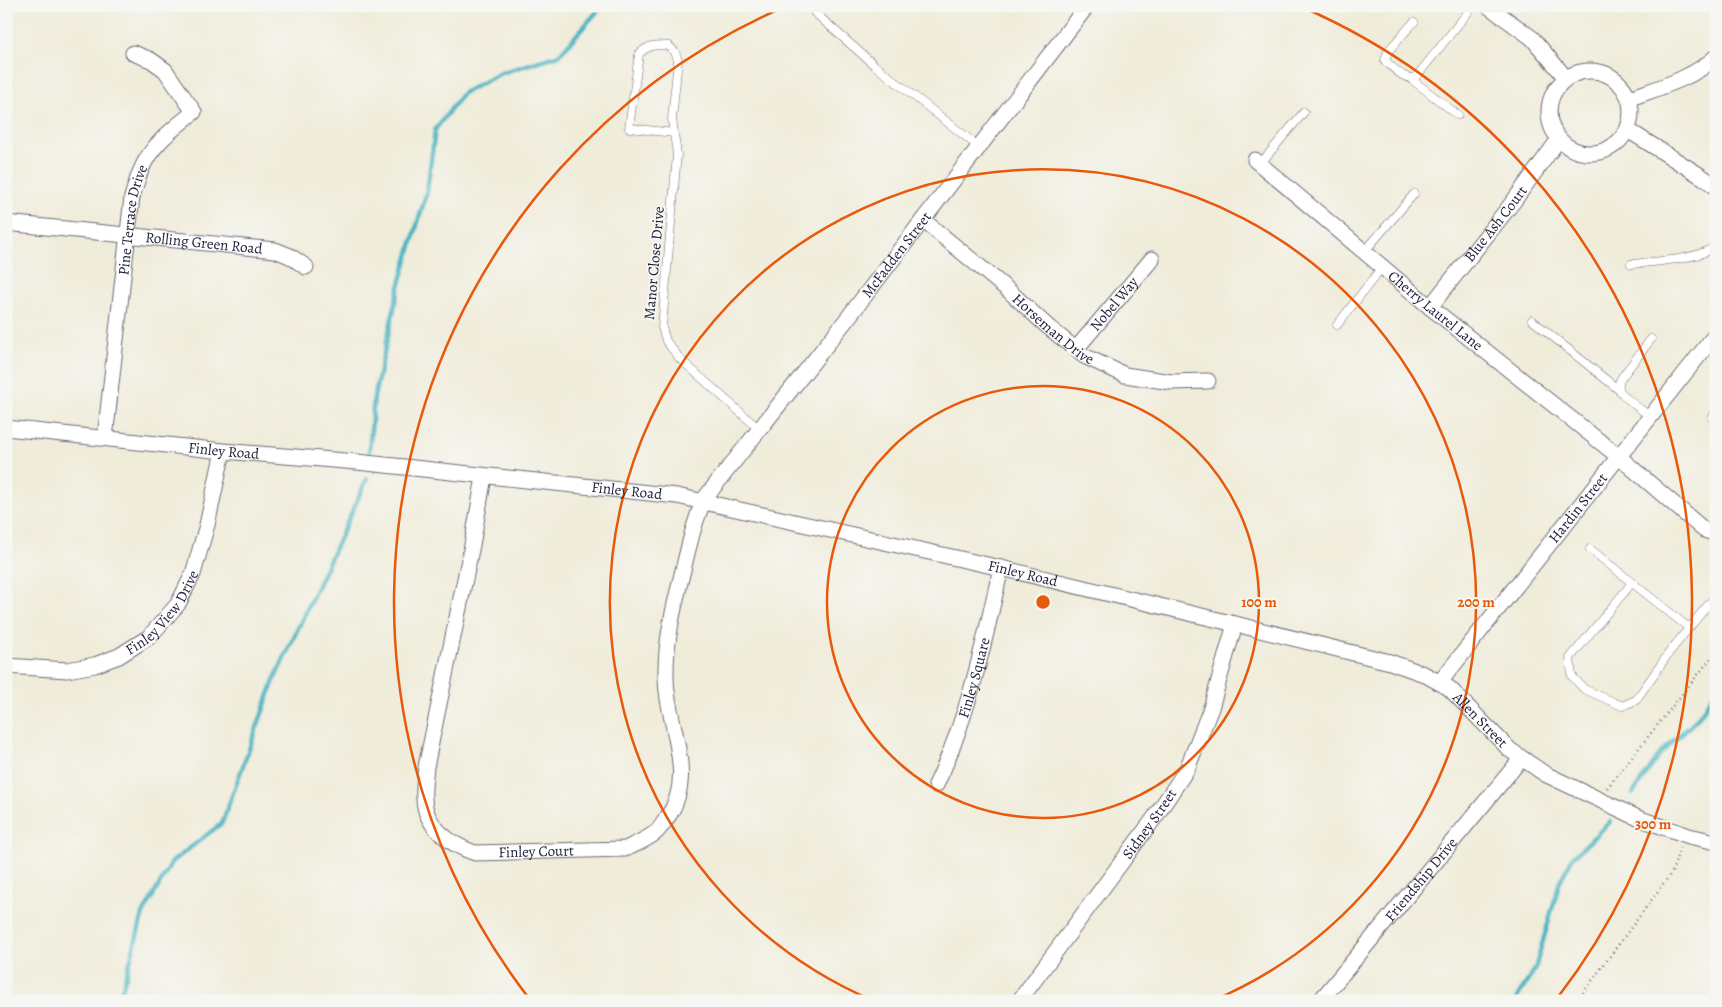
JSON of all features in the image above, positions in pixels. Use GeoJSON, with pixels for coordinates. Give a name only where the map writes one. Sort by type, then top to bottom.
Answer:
{"type":"FeatureCollection","features":[{"type":"Feature","properties":{"kind":"street","name":"McFadden Street"},"geometry":{"type":"LineString","coordinates":[[703,502],[847,319],[1087,6]]}},
{"type":"Feature","properties":{"kind":"street"},"geometry":{"type":"LineString","coordinates":[[1488,6],[1532,38],[1566,78]]}},
{"type":"Feature","properties":{"kind":"street","name":"Pine Terrace Drive"},"geometry":{"type":"LineString","coordinates":[[105,438],[132,197],[141,168],[152,150],[165,136],[194,112],[165,70],[151,60],[133,53]]}},
{"type":"Feature","properties":{"kind":"street"},"geometry":{"type":"LineString","coordinates":[[1630,98],[1681,80],[1714,61]]}},
{"type":"Feature","properties":{"kind":"street"},"geometry":{"type":"LineString","coordinates":[[1593,70],[1608,74],[1622,84],[1630,98],[1632,114],[1628,130],[1618,143],[1604,151],[1587,153],[1572,149],[1559,139],[1550,125],[1548,109],[1552,94],[1566,78],[1576,72],[1593,70]]}},
{"type":"Feature","properties":{"kind":"street"},"geometry":{"type":"LineString","coordinates":[[1628,130],[1716,187]]}},
{"type":"Feature","properties":{"kind":"street","name":"Blue Ash Court"},"geometry":{"type":"LineString","coordinates":[[1430,307],[1513,202],[1559,139]]}},
{"type":"Feature","properties":{"kind":"street","name":"Cherry Laurel Lane"},"geometry":{"type":"LineString","coordinates":[[1257,162],[1430,307],[1618,456],[1704,530],[1716,534]]}},
{"type":"Feature","properties":{"kind":"street","name":"Horseman Drive"},"geometry":{"type":"LineString","coordinates":[[923,220],[1084,356],[1125,375],[1171,382],[1208,380]]}},
{"type":"Feature","properties":{"kind":"street","name":"Rolling Green Road"},"geometry":{"type":"LineString","coordinates":[[6,223],[275,250],[290,256],[306,267]]}},
{"type":"Feature","properties":{"kind":"street","name":"Nobel Way"},"geometry":{"type":"LineString","coordinates":[[1076,349],[1152,259]]}},
{"type":"Feature","properties":{"kind":"street","name":"Hardin Street"},"geometry":{"type":"LineString","coordinates":[[1440,682],[1716,334]]}},
{"type":"Feature","properties":{"kind":"street","name":"Finley Road"},"geometry":{"type":"LineString","coordinates":[[6,428],[223,451],[357,462],[677,496],[1001,568],[1235,624]]}},
{"type":"Feature","properties":{"kind":"street","name":"Finley View Drive"},"geometry":{"type":"LineString","coordinates":[[6,666],[68,670],[95,665],[119,656],[149,637],[178,604],[193,574],[207,525],[223,451]]}},
{"type":"Feature","properties":{"kind":"street","name":"Finley Court"},"geometry":{"type":"LineString","coordinates":[[484,477],[472,545],[426,768],[424,800],[433,824],[442,835],[458,848],[475,853],[626,849],[645,840],[657,831],[670,813],[678,799],[681,772],[666,689],[668,638],[692,532],[703,502]]}},
{"type":"Feature","properties":{"kind":"street","name":"Finley Square"},"geometry":{"type":"LineString","coordinates":[[936,785],[963,719],[977,672],[1001,568]]}},
{"type":"Feature","properties":{"kind":"street","name":"Allen Street"},"geometry":{"type":"LineString","coordinates":[[1235,624],[1406,666],[1440,682],[1462,700],[1510,750],[1545,774],[1638,818],[1689,836],[1716,842]]}},
{"type":"Feature","properties":{"kind":"street","name":"Sidney Street"},"geometry":{"type":"LineString","coordinates":[[1019,1001],[1175,790],[1187,769],[1211,708],[1235,624]]}},
{"type":"Feature","properties":{"kind":"street","name":"Friendship Drive"},"geometry":{"type":"LineString","coordinates":[[1320,1001],[1521,759]]}},
{"type":"Feature","properties":{"kind":"lane"},"geometry":{"type":"LineString","coordinates":[[1411,79],[1416,78],[1473,6]]}},
{"type":"Feature","properties":{"kind":"lane"},"geometry":{"type":"LineString","coordinates":[[814,12],[873,64],[979,147]]}},
{"type":"Feature","properties":{"kind":"lane"},"geometry":{"type":"LineString","coordinates":[[1414,22],[1388,51],[1385,61],[1458,115]]}},
{"type":"Feature","properties":{"kind":"lane","name":"Manor Close Drive"},"geometry":{"type":"LineString","coordinates":[[674,133],[630,128],[639,54],[646,47],[662,44],[669,46],[675,52],[678,60],[672,119],[674,133],[677,154],[662,328],[666,341],[680,359],[759,429]]}},
{"type":"Feature","properties":{"kind":"lane"},"geometry":{"type":"LineString","coordinates":[[1257,162],[1304,112]]}},
{"type":"Feature","properties":{"kind":"lane"},"geometry":{"type":"LineString","coordinates":[[1365,251],[1414,194]]}},
{"type":"Feature","properties":{"kind":"lane"},"geometry":{"type":"LineString","coordinates":[[1631,264],[1678,259],[1710,250],[1716,246]]}},
{"type":"Feature","properties":{"kind":"lane"},"geometry":{"type":"LineString","coordinates":[[1337,325],[1383,266]]}},
{"type":"Feature","properties":{"kind":"lane"},"geometry":{"type":"LineString","coordinates":[[1532,320],[1650,416]]}},
{"type":"Feature","properties":{"kind":"lane"},"geometry":{"type":"LineString","coordinates":[[1619,390],[1622,377],[1652,339]]}},
{"type":"Feature","properties":{"kind":"lane"},"geometry":{"type":"LineString","coordinates":[[1716,412],[1712,418],[1716,421]]}},
{"type":"Feature","properties":{"kind":"lane"},"geometry":{"type":"LineString","coordinates":[[1590,549],[1631,584],[1689,628]]}},
{"type":"Feature","properties":{"kind":"lane"},"geometry":{"type":"LineString","coordinates":[[1631,584],[1570,658],[1572,676],[1584,689],[1622,706],[1636,700],[1671,650],[1716,595]]}},
{"type":"Feature","properties":{"kind":"waterway"},"geometry":{"type":"LineString","coordinates":[[369,452],[374,397],[399,287],[427,191],[435,130],[463,93],[501,73],[559,55],[602,6]]}},
{"type":"Feature","properties":{"kind":"waterway"},"geometry":{"type":"LineString","coordinates":[[119,1001],[143,914],[172,862],[222,823],[275,678],[367,479]]}},
{"type":"Feature","properties":{"kind":"waterway"},"geometry":{"type":"LineString","coordinates":[[1633,793],[1660,754],[1697,719],[1716,691]]}},
{"type":"Feature","properties":{"kind":"waterway"},"geometry":{"type":"LineString","coordinates":[[1515,1001],[1535,969],[1560,881],[1573,857],[1610,822]]}}]}
